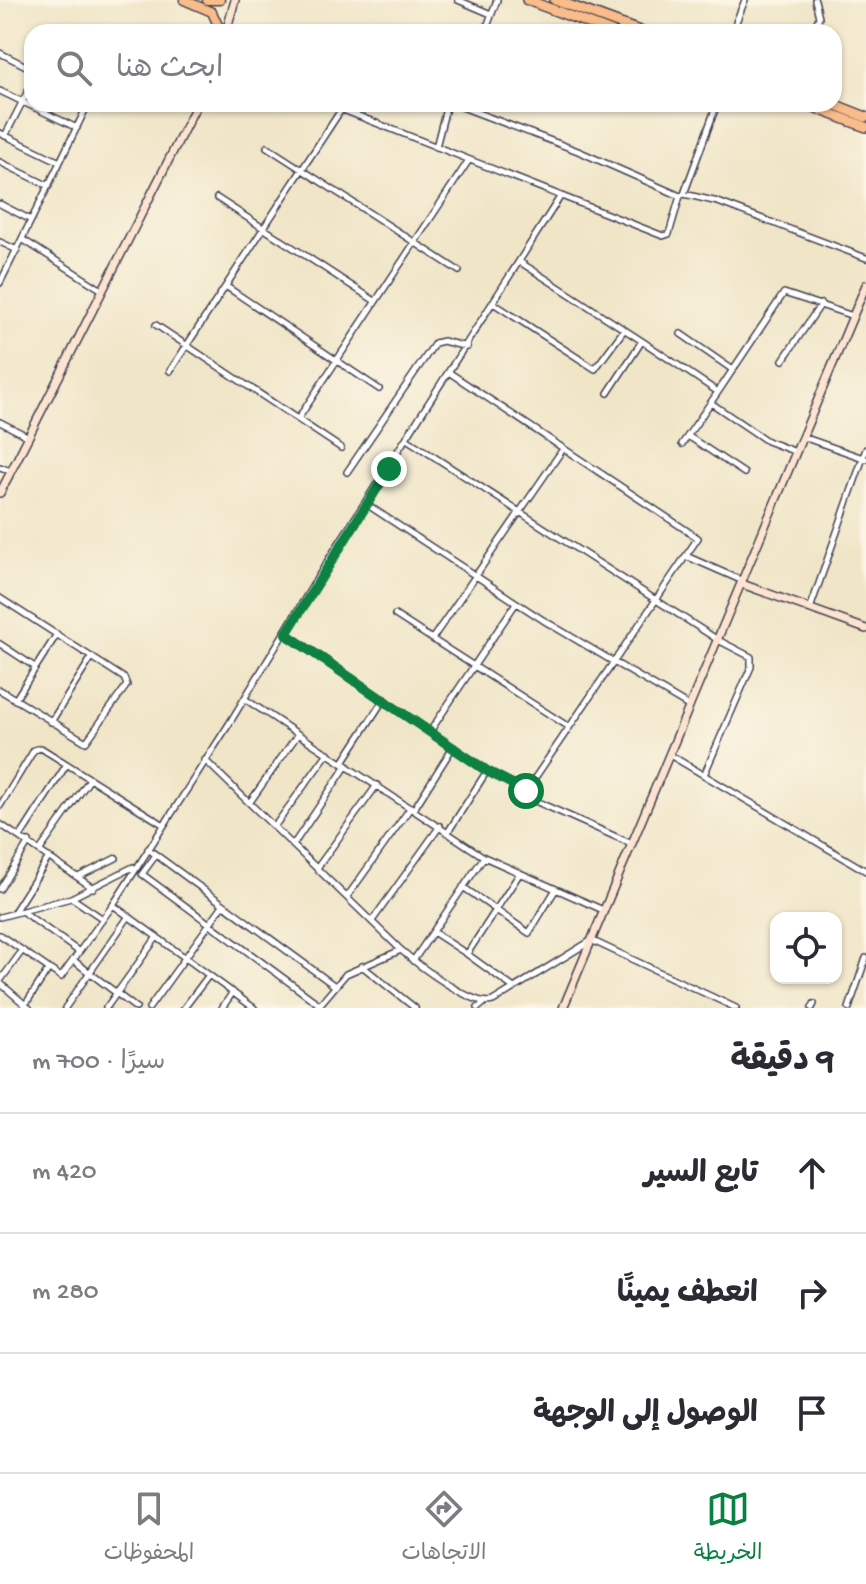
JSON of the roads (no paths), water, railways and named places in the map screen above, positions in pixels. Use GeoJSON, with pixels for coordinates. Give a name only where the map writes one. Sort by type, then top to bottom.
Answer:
{"type":"FeatureCollection","features":[{"type":"Feature","properties":{"kind":"highway"},"geometry":{"type":"LineString","coordinates":[[527,0],[591,24]]}},
{"type":"Feature","properties":{"kind":"highway"},"geometry":{"type":"LineString","coordinates":[[555,0],[620,24]]}},
{"type":"Feature","properties":{"kind":"highway"},"geometry":{"type":"LineString","coordinates":[[842,108],[866,117]]}},
{"type":"Feature","properties":{"kind":"highway"},"geometry":{"type":"LineString","coordinates":[[826,112],[866,127]]}},
{"type":"Feature","properties":{"kind":"main road"},"geometry":{"type":"LineString","coordinates":[[184,0],[212,12],[220,24]]}},
{"type":"Feature","properties":{"kind":"main road"},"geometry":{"type":"LineString","coordinates":[[207,0],[220,0]]}},
{"type":"Feature","properties":{"kind":"street"},"geometry":{"type":"LineString","coordinates":[[226,24],[235,0]]}},
{"type":"Feature","properties":{"kind":"street"},"geometry":{"type":"LineString","coordinates":[[458,0],[491,14]]}},
{"type":"Feature","properties":{"kind":"street"},"geometry":{"type":"LineString","coordinates":[[488,24],[497,0]]}},
{"type":"Feature","properties":{"kind":"street"},"geometry":{"type":"LineString","coordinates":[[735,24],[745,0]]}},
{"type":"Feature","properties":{"kind":"street"},"geometry":{"type":"LineString","coordinates":[[815,0],[819,17],[816,24]]}},
{"type":"Feature","properties":{"kind":"street"},"geometry":{"type":"LineString","coordinates":[[0,53],[24,65]]}},
{"type":"Feature","properties":{"kind":"street"},"geometry":{"type":"LineString","coordinates":[[0,91],[22,102]]}},
{"type":"Feature","properties":{"kind":"street"},"geometry":{"type":"LineString","coordinates":[[24,98],[3,135],[60,162]]}},
{"type":"Feature","properties":{"kind":"street"},"geometry":{"type":"LineString","coordinates":[[43,112],[77,128]]}},
{"type":"Feature","properties":{"kind":"street"},"geometry":{"type":"LineString","coordinates":[[0,283],[84,112]]}},
{"type":"Feature","properties":{"kind":"street"},"geometry":{"type":"LineString","coordinates":[[0,493],[193,112]]}},
{"type":"Feature","properties":{"kind":"street"},"geometry":{"type":"LineString","coordinates":[[170,371],[340,112]]}},
{"type":"Feature","properties":{"kind":"street"},"geometry":{"type":"LineString","coordinates":[[346,112],[663,236],[669,234],[714,112]]}},
{"type":"Feature","properties":{"kind":"street"},"geometry":{"type":"LineString","coordinates":[[436,147],[445,112]]}},
{"type":"Feature","properties":{"kind":"street"},"geometry":{"type":"LineString","coordinates":[[475,112],[682,195],[718,202],[866,258]]}},
{"type":"Feature","properties":{"kind":"street"},"geometry":{"type":"LineString","coordinates":[[267,147],[459,271]]}},
{"type":"Feature","properties":{"kind":"street"},"geometry":{"type":"LineString","coordinates":[[298,419],[469,160]]}},
{"type":"Feature","properties":{"kind":"street"},"geometry":{"type":"LineString","coordinates":[[0,162],[49,186]]}},
{"type":"Feature","properties":{"kind":"street"},"geometry":{"type":"LineString","coordinates":[[0,935],[61,977],[113,905],[245,699],[560,197]]}},
{"type":"Feature","properties":{"kind":"street"},"geometry":{"type":"LineString","coordinates":[[217,198],[375,301]]}},
{"type":"Feature","properties":{"kind":"street"},"geometry":{"type":"LineString","coordinates":[[0,204],[31,220]]}},
{"type":"Feature","properties":{"kind":"street"},"geometry":{"type":"LineString","coordinates":[[22,239],[103,290]]}},
{"type":"Feature","properties":{"kind":"street"},"geometry":{"type":"LineString","coordinates":[[0,242],[17,250]]}},
{"type":"Feature","properties":{"kind":"street"},"geometry":{"type":"LineString","coordinates":[[520,262],[718,392]]}},
{"type":"Feature","properties":{"kind":"street"},"geometry":{"type":"LineString","coordinates":[[563,1008],[866,285]]}},
{"type":"Feature","properties":{"kind":"street"},"geometry":{"type":"LineString","coordinates":[[227,287],[379,389]]}},
{"type":"Feature","properties":{"kind":"street"},"geometry":{"type":"LineString","coordinates":[[682,444],[784,293],[853,316]]}},
{"type":"Feature","properties":{"kind":"street"},"geometry":{"type":"LineString","coordinates":[[493,303],[595,369],[624,330]]}},
{"type":"Feature","properties":{"kind":"street"},"geometry":{"type":"LineString","coordinates":[[783,360],[821,304]]}},
{"type":"Feature","properties":{"kind":"street"},"geometry":{"type":"LineString","coordinates":[[156,325],[341,448]]}},
{"type":"Feature","properties":{"kind":"street"},"geometry":{"type":"LineString","coordinates":[[681,334],[733,370]]}},
{"type":"Feature","properties":{"kind":"street"},"geometry":{"type":"LineString","coordinates":[[347,472],[435,343],[443,341],[467,347]]}},
{"type":"Feature","properties":{"kind":"street"},"geometry":{"type":"LineString","coordinates":[[608,393],[642,341]]}},
{"type":"Feature","properties":{"kind":"street"},"geometry":{"type":"LineString","coordinates":[[450,373],[697,536],[657,600],[526,791]]}},
{"type":"Feature","properties":{"kind":"street"},"geometry":{"type":"LineString","coordinates":[[711,403],[767,441],[797,452]]}},
{"type":"Feature","properties":{"kind":"street"},"geometry":{"type":"LineString","coordinates":[[0,422],[29,437]]}},
{"type":"Feature","properties":{"kind":"street"},"geometry":{"type":"LineString","coordinates":[[688,436],[744,473]]}},
{"type":"Feature","properties":{"kind":"street"},"geometry":{"type":"LineString","coordinates":[[803,437],[864,459]]}},
{"type":"Feature","properties":{"kind":"street"},"geometry":{"type":"LineString","coordinates":[[408,440],[718,640],[751,657],[753,662],[704,775]]}},
{"type":"Feature","properties":{"kind":"street"},"geometry":{"type":"LineString","coordinates":[[432,639],[563,449]]}},
{"type":"Feature","properties":{"kind":"street"},"geometry":{"type":"LineString","coordinates":[[810,609],[866,449]]}},
{"type":"Feature","properties":{"kind":"street"},"geometry":{"type":"LineString","coordinates":[[0,467],[11,471]]}},
{"type":"Feature","properties":{"kind":"street"},"geometry":{"type":"LineString","coordinates":[[366,504],[516,603],[690,707]]}},
{"type":"Feature","properties":{"kind":"street"},"geometry":{"type":"LineString","coordinates":[[686,556],[742,582],[866,629]]}},
{"type":"Feature","properties":{"kind":"street"},"geometry":{"type":"LineString","coordinates":[[0,598],[124,678],[127,685],[90,741],[81,742],[0,690]]}},
{"type":"Feature","properties":{"kind":"street"},"geometry":{"type":"LineString","coordinates":[[431,730],[516,603]]}},
{"type":"Feature","properties":{"kind":"street"},"geometry":{"type":"LineString","coordinates":[[395,615],[569,727]]}},
{"type":"Feature","properties":{"kind":"street"},"geometry":{"type":"LineString","coordinates":[[15,700],[57,634]]}},
{"type":"Feature","properties":{"kind":"street"},"geometry":{"type":"LineString","coordinates":[[286,634],[487,771],[526,791],[533,800],[632,844]]}},
{"type":"Feature","properties":{"kind":"street"},"geometry":{"type":"LineString","coordinates":[[0,644],[35,667]]}},
{"type":"Feature","properties":{"kind":"street"},"geometry":{"type":"LineString","coordinates":[[51,722],[92,657]]}},
{"type":"Feature","properties":{"kind":"street"},"geometry":{"type":"LineString","coordinates":[[245,699],[484,857],[603,910]]}},
{"type":"Feature","properties":{"kind":"street"},"geometry":{"type":"LineString","coordinates":[[293,845],[384,699]]}},
{"type":"Feature","properties":{"kind":"street"},"geometry":{"type":"LineString","coordinates":[[250,802],[298,734]]}},
{"type":"Feature","properties":{"kind":"street"},"geometry":{"type":"LineString","coordinates":[[347,897],[453,747]]}},
{"type":"Feature","properties":{"kind":"street"},"geometry":{"type":"LineString","coordinates":[[0,806],[38,748],[164,825]]}},
{"type":"Feature","properties":{"kind":"street"},"geometry":{"type":"LineString","coordinates":[[274,827],[328,753]]}},
{"type":"Feature","properties":{"kind":"street"},"geometry":{"type":"LineString","coordinates":[[670,755],[866,871]]}},
{"type":"Feature","properties":{"kind":"street"},"geometry":{"type":"LineString","coordinates":[[205,760],[413,961],[484,1003]]}},
{"type":"Feature","properties":{"kind":"street"},"geometry":{"type":"LineString","coordinates":[[20,837],[67,764]]}},
{"type":"Feature","properties":{"kind":"street"},"geometry":{"type":"LineString","coordinates":[[448,832],[487,771]]}},
{"type":"Feature","properties":{"kind":"street"},"geometry":{"type":"LineString","coordinates":[[40,850],[90,779]]}},
{"type":"Feature","properties":{"kind":"street"},"geometry":{"type":"LineString","coordinates":[[317,868],[377,785]]}},
{"type":"Feature","properties":{"kind":"street"},"geometry":{"type":"LineString","coordinates":[[0,824],[93,888]]}},
{"type":"Feature","properties":{"kind":"street"},"geometry":{"type":"LineString","coordinates":[[372,921],[440,826]]}},
{"type":"Feature","properties":{"kind":"street"},"geometry":{"type":"LineString","coordinates":[[0,889],[29,842]]}},
{"type":"Feature","properties":{"kind":"street"},"geometry":{"type":"LineString","coordinates":[[148,849],[335,986]]}},
{"type":"Feature","properties":{"kind":"street"},"geometry":{"type":"LineString","coordinates":[[156,855],[142,874],[318,1006],[346,974],[401,950]]}},
{"type":"Feature","properties":{"kind":"street"},"geometry":{"type":"LineString","coordinates":[[13,913],[49,857]]}},
{"type":"Feature","properties":{"kind":"street"},"geometry":{"type":"LineString","coordinates":[[413,961],[484,857]]}},
{"type":"Feature","properties":{"kind":"street"},"geometry":{"type":"LineString","coordinates":[[77,878],[116,858]]}},
{"type":"Feature","properties":{"kind":"street"},"geometry":{"type":"LineString","coordinates":[[0,917],[71,898],[136,866]]}},
{"type":"Feature","properties":{"kind":"street"},"geometry":{"type":"LineString","coordinates":[[467,954],[520,873]]}},
{"type":"Feature","properties":{"kind":"street"},"geometry":{"type":"LineString","coordinates":[[463,887],[529,933],[556,889]]}},
{"type":"Feature","properties":{"kind":"street"},"geometry":{"type":"LineString","coordinates":[[71,898],[103,919]]}},
{"type":"Feature","properties":{"kind":"street"},"geometry":{"type":"LineString","coordinates":[[113,905],[254,1008]]}},
{"type":"Feature","properties":{"kind":"street"},"geometry":{"type":"LineString","coordinates":[[149,1008],[223,905]]}},
{"type":"Feature","properties":{"kind":"street"},"geometry":{"type":"LineString","coordinates":[[22,911],[78,951]]}},
{"type":"Feature","properties":{"kind":"street"},"geometry":{"type":"LineString","coordinates":[[65,1008],[129,916]]}},
{"type":"Feature","properties":{"kind":"street"},"geometry":{"type":"LineString","coordinates":[[433,932],[514,988]]}},
{"type":"Feature","properties":{"kind":"street"},"geometry":{"type":"LineString","coordinates":[[106,1008],[157,937]]}},
{"type":"Feature","properties":{"kind":"street"},"geometry":{"type":"LineString","coordinates":[[478,1008],[590,941]]}},
{"type":"Feature","properties":{"kind":"street"},"geometry":{"type":"LineString","coordinates":[[590,941],[736,1008]]}},
{"type":"Feature","properties":{"kind":"street"},"geometry":{"type":"LineString","coordinates":[[22,951],[0,982],[26,1007],[48,970]]}},
{"type":"Feature","properties":{"kind":"street"},"geometry":{"type":"LineString","coordinates":[[849,1008],[866,958]]}},
{"type":"Feature","properties":{"kind":"street"},"geometry":{"type":"LineString","coordinates":[[73,960],[136,1008]]}},
{"type":"Feature","properties":{"kind":"street"},"geometry":{"type":"LineString","coordinates":[[362,966],[415,1008]]}},
{"type":"Feature","properties":{"kind":"street"},"geometry":{"type":"LineString","coordinates":[[184,1008],[209,975]]}},
{"type":"Feature","properties":{"kind":"street"},"geometry":{"type":"LineString","coordinates":[[222,1008],[233,992]]}}]}
